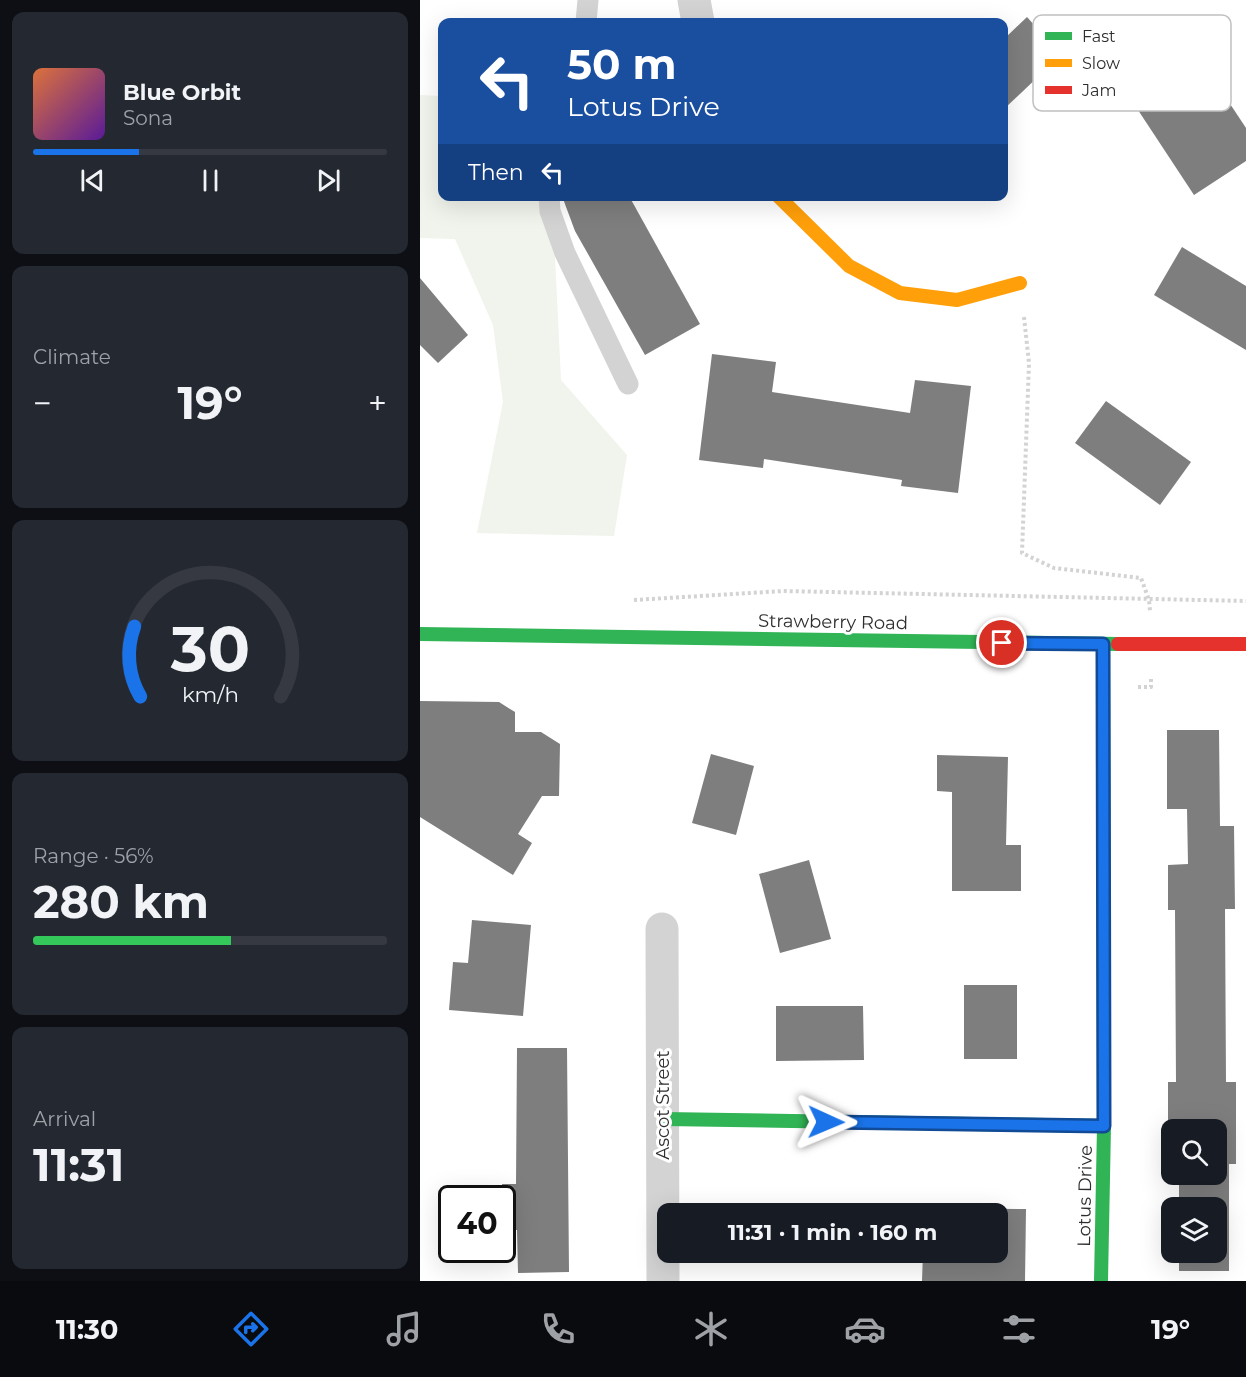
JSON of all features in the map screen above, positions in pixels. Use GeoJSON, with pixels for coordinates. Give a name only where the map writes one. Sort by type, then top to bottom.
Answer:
{"type":"FeatureCollection","features":[{"type":"Feature","properties":{"kind":"street"},"geometry":{"type":"LineString","coordinates":[[694,0],[697,18]]}},
{"type":"Feature","properties":{"kind":"street"},"geometry":{"type":"LineString","coordinates":[[783,201],[849,266],[900,293],[957,300],[1020,283]]}},
{"type":"Feature","properties":{"kind":"street","name":"Strawberry Road"},"geometry":{"type":"LineString","coordinates":[[420,634],[1246,644]]}},
{"type":"Feature","properties":{"kind":"street","name":"Lotus Drive"},"geometry":{"type":"LineString","coordinates":[[1101,1281],[1104,1126],[1103,644]]}},
{"type":"Feature","properties":{"kind":"street","name":"Ascot Street"},"geometry":{"type":"LineString","coordinates":[[662,929],[663,1281]]}},
{"type":"Feature","properties":{"kind":"street"},"geometry":{"type":"LineString","coordinates":[[664,1119],[1104,1126]]}},
{"type":"Feature","properties":{"kind":"lane"},"geometry":{"type":"LineString","coordinates":[[586,18],[588,0]]}},
{"type":"Feature","properties":{"kind":"lane"},"geometry":{"type":"LineString","coordinates":[[549,201],[550,211],[565,253],[628,384]]}},
{"type":"Feature","properties":{"kind":"path"},"geometry":{"type":"LineString","coordinates":[[1020,283],[1029,363],[1022,553],[1054,568],[1141,578],[1149,600]]}},
{"type":"Feature","properties":{"kind":"path"},"geometry":{"type":"LineString","coordinates":[[632,600],[783,591],[1246,601]]}},
{"type":"Feature","properties":{"kind":"shaded area"},"geometry":{"type":"Polygon","coordinates":[[[420,95],[438,96],[438,201],[552,201],[561,380],[627,455],[614,536],[477,533],[503,402],[493,325],[455,239],[420,238],[420,95]]]}},
{"type":"Feature","properties":{"kind":"building"},"geometry":{"type":"Polygon","coordinates":[[[1027,17],[1033,24],[1033,82],[1008,105],[1008,35],[1027,17]]]}},
{"type":"Feature","properties":{"kind":"building"},"geometry":{"type":"Polygon","coordinates":[[[1231,105],[1246,128],[1246,161],[1194,195],[1139,111],[1231,111],[1231,105]]]}},
{"type":"Feature","properties":{"kind":"building"},"geometry":{"type":"Polygon","coordinates":[[[564,201],[632,201],[700,324],[645,355],[575,231],[564,201]]]}},
{"type":"Feature","properties":{"kind":"building"},"geometry":{"type":"Polygon","coordinates":[[[1182,247],[1246,286],[1246,350],[1154,295],[1182,247]]]}},
{"type":"Feature","properties":{"kind":"building"},"geometry":{"type":"Polygon","coordinates":[[[420,278],[468,335],[438,363],[420,345],[420,278]]]}},
{"type":"Feature","properties":{"kind":"building"},"geometry":{"type":"Polygon","coordinates":[[[712,354],[776,362],[772,392],[910,413],[915,380],[971,386],[958,493],[901,486],[902,480],[764,459],[763,468],[699,460],[712,354]]]}},
{"type":"Feature","properties":{"kind":"building"},"geometry":{"type":"Polygon","coordinates":[[[1106,401],[1191,462],[1160,505],[1075,443],[1106,401]]]}},
{"type":"Feature","properties":{"kind":"building"},"geometry":{"type":"Polygon","coordinates":[[[420,701],[499,702],[515,712],[515,732],[541,732],[560,744],[559,796],[542,796],[518,834],[532,843],[513,875],[420,817],[420,701]]]}},
{"type":"Feature","properties":{"kind":"building"},"geometry":{"type":"Polygon","coordinates":[[[1167,730],[1219,730],[1220,826],[1234,826],[1235,909],[1225,909],[1226,1082],[1236,1082],[1236,1164],[1229,1164],[1229,1271],[1179,1271],[1179,1263],[1227,1263],[1227,1197],[1179,1197],[1179,1185],[1227,1185],[1227,1119],[1168,1119],[1168,1082],[1176,1082],[1175,910],[1168,910],[1168,865],[1188,864],[1187,809],[1167,809],[1167,730]]]}},
{"type":"Feature","properties":{"kind":"building"},"geometry":{"type":"Polygon","coordinates":[[[711,754],[754,766],[736,835],[692,823],[711,754]]]}},
{"type":"Feature","properties":{"kind":"building"},"geometry":{"type":"Polygon","coordinates":[[[937,755],[1008,757],[1006,845],[1021,845],[1021,891],[952,891],[952,792],[937,791],[937,755]]]}},
{"type":"Feature","properties":{"kind":"building"},"geometry":{"type":"Polygon","coordinates":[[[809,860],[831,939],[780,953],[759,874],[809,860]]]}},
{"type":"Feature","properties":{"kind":"building"},"geometry":{"type":"Polygon","coordinates":[[[472,920],[531,925],[523,1016],[449,1010],[453,962],[468,963],[472,920]]]}},
{"type":"Feature","properties":{"kind":"building"},"geometry":{"type":"Polygon","coordinates":[[[964,985],[1017,985],[1017,1059],[964,1059],[964,985]]]}},
{"type":"Feature","properties":{"kind":"building"},"geometry":{"type":"Polygon","coordinates":[[[776,1006],[863,1006],[864,1060],[776,1061],[776,1006]]]}},
{"type":"Feature","properties":{"kind":"building"},"geometry":{"type":"Polygon","coordinates":[[[517,1048],[567,1048],[569,1272],[518,1273],[516,1185],[502,1185],[516,1184],[517,1048]]]}},
{"type":"Feature","properties":{"kind":"building"},"geometry":{"type":"Polygon","coordinates":[[[1008,1209],[1026,1209],[1025,1281],[922,1281],[923,1263],[1008,1263],[1008,1209]]]}},
{"type":"Feature","properties":{"kind":"traffic: fast"},"geometry":{"type":"LineString","coordinates":[[420,634],[1118,644]]}},
{"type":"Feature","properties":{"kind":"traffic: fast"},"geometry":{"type":"LineString","coordinates":[[1101,1281],[1104,1126],[1103,644]]}},
{"type":"Feature","properties":{"kind":"traffic: fast"},"geometry":{"type":"LineString","coordinates":[[664,1119],[1104,1126]]}},
{"type":"Feature","properties":{"kind":"traffic: slow"},"geometry":{"type":"LineString","coordinates":[[783,201],[849,266],[900,293],[957,300],[1020,283]]}},
{"type":"Feature","properties":{"kind":"traffic: jam"},"geometry":{"type":"LineString","coordinates":[[1118,644],[1246,644]]}},
{"type":"Feature","properties":{"kind":"route"},"geometry":{"type":"LineString","coordinates":[[826,1122],[1104,1126],[1103,644],[1002,643]]}}]}
